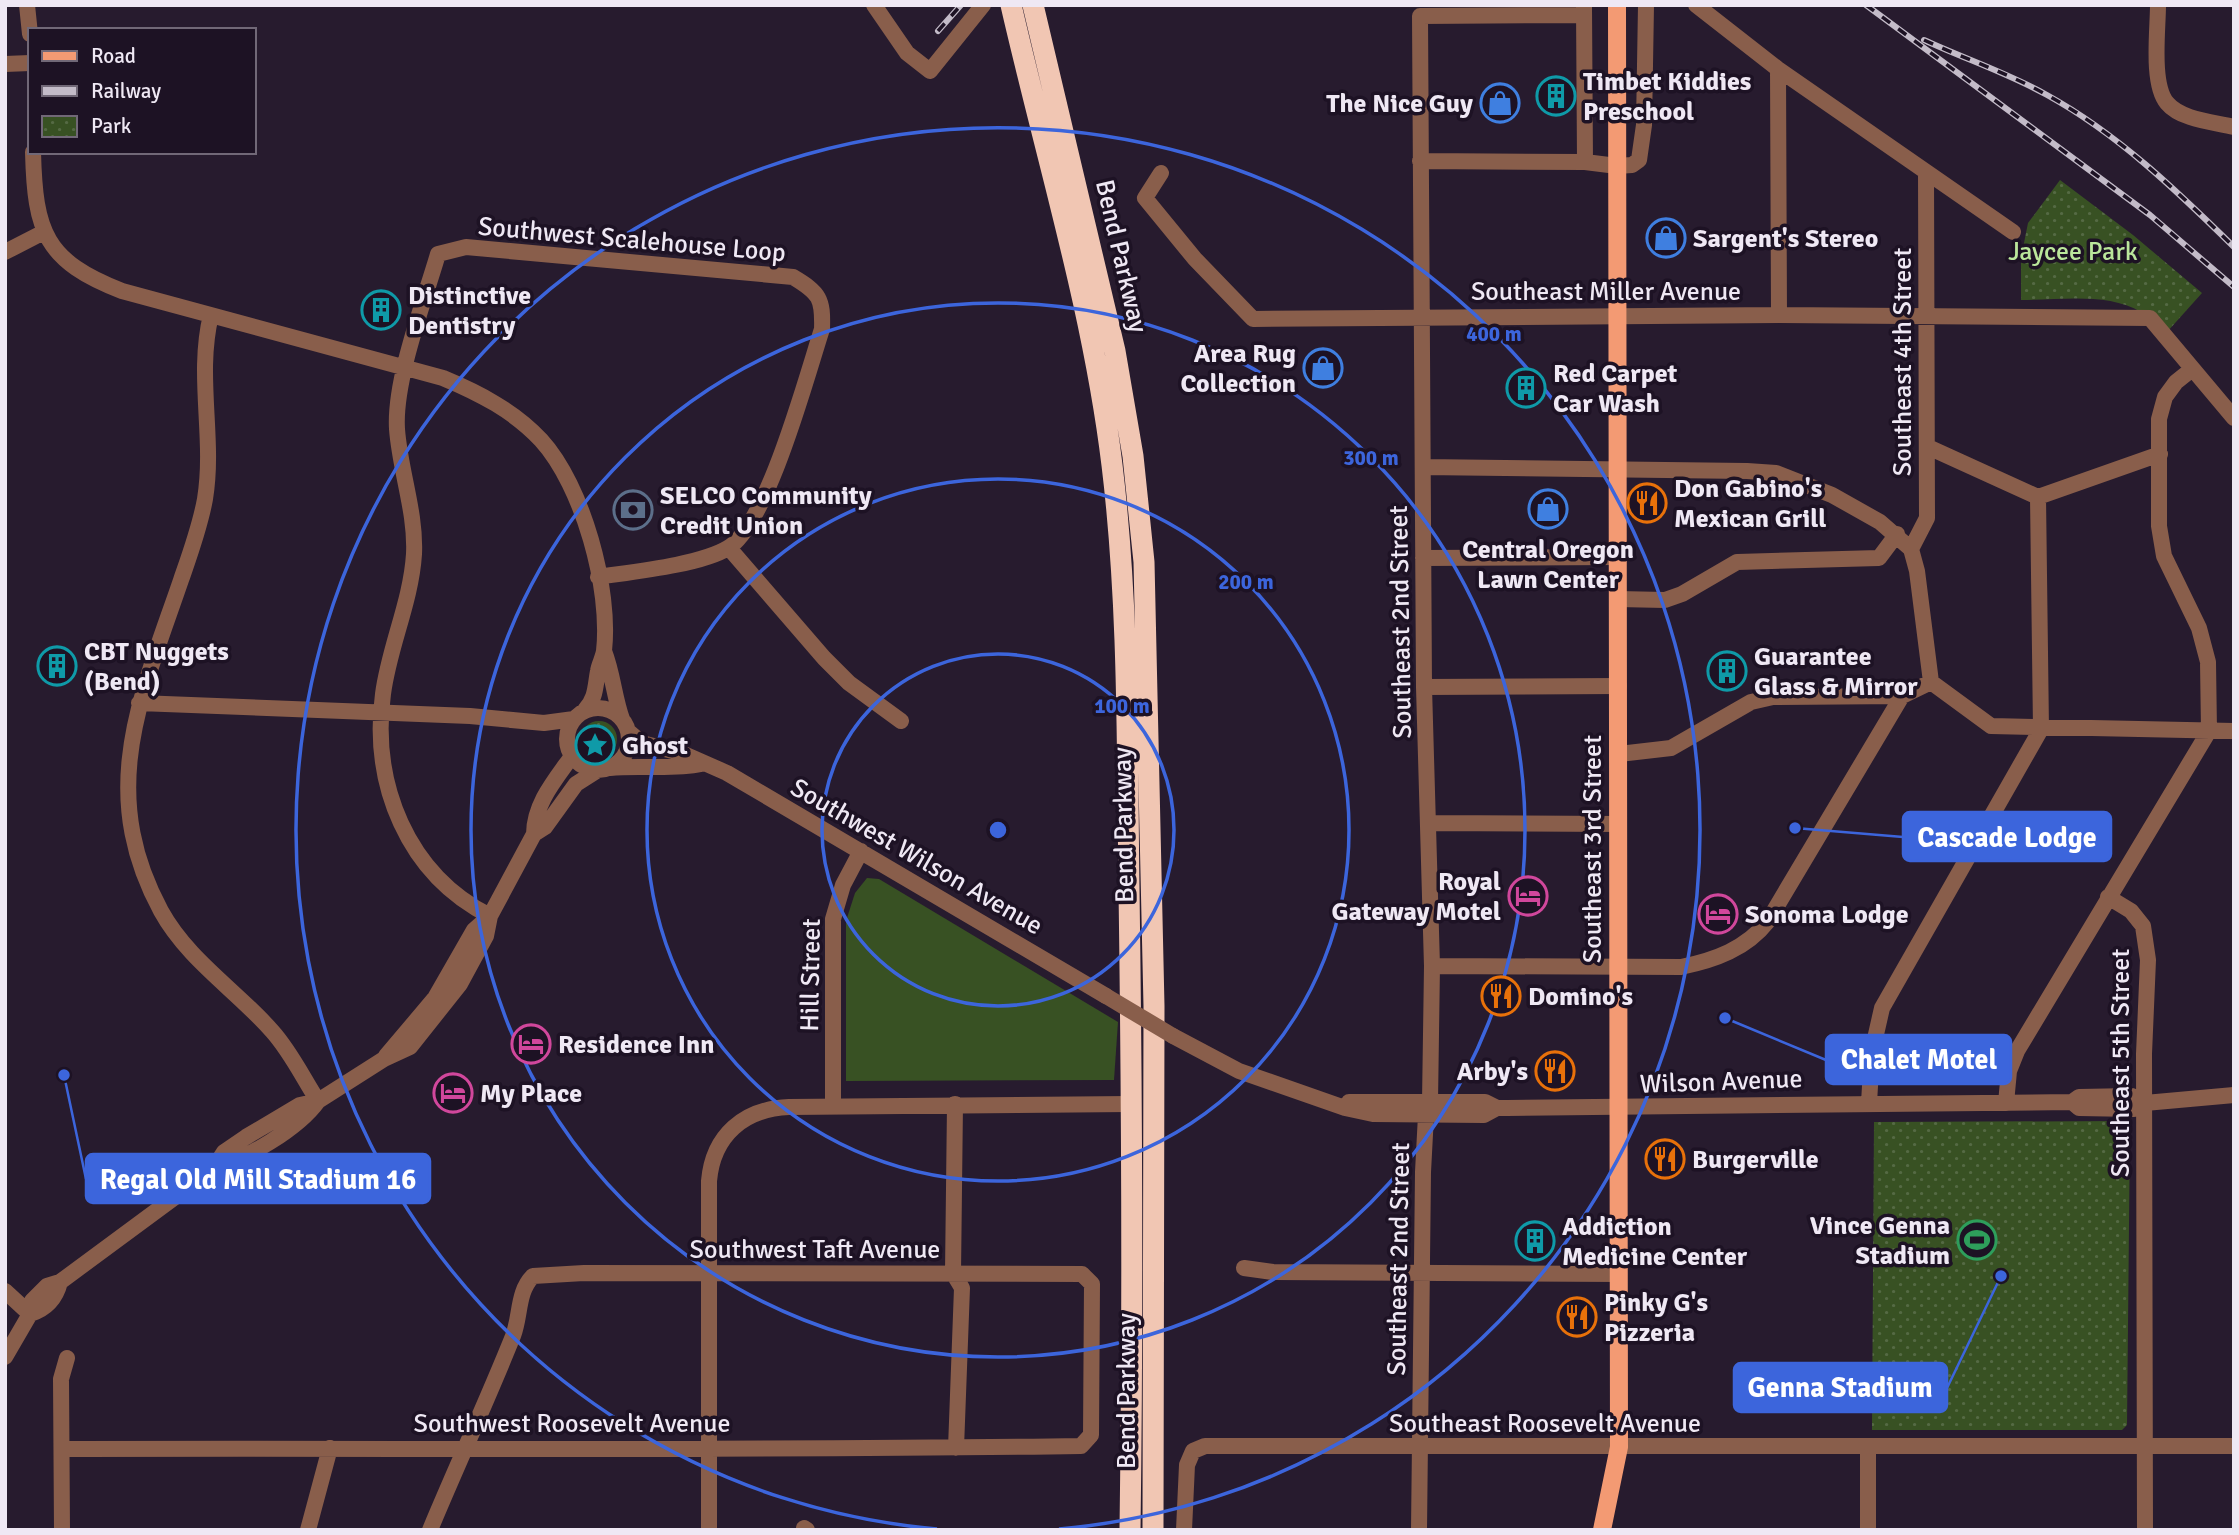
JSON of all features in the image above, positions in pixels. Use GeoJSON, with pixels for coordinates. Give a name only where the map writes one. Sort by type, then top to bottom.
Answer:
{"type":"FeatureCollection","features":[{"type":"Feature","properties":{"kind":"highway","name":"Bend Parkway"},"geometry":{"type":"LineString","coordinates":[[1033,5],[1115,351],[1133,456],[1144,562],[1153,964],[1153,1530]]}},
{"type":"Feature","properties":{"kind":"highway","name":"Bend Parkway"},"geometry":{"type":"LineString","coordinates":[[1011,9],[1082,299],[1112,466],[1125,659],[1130,1104],[1129,1530]]}},
{"type":"Feature","properties":{"kind":"main road","name":"Southeast 3rd Street"},"geometry":{"type":"LineString","coordinates":[[1602,1530],[1619,1447],[1617,5]]}},
{"type":"Feature","properties":{"kind":"street"},"geometry":{"type":"LineString","coordinates":[[27,5],[29,28]]}},
{"type":"Feature","properties":{"kind":"street"},"geometry":{"type":"LineString","coordinates":[[874,5],[907,53],[930,71],[983,5]]}},
{"type":"Feature","properties":{"kind":"street"},"geometry":{"type":"LineString","coordinates":[[1420,161],[1585,162],[1632,165],[1639,160],[1643,144],[1646,5]]}},
{"type":"Feature","properties":{"kind":"street"},"geometry":{"type":"LineString","coordinates":[[1696,5],[1778,69],[2013,232]]}},
{"type":"Feature","properties":{"kind":"street"},"geometry":{"type":"LineString","coordinates":[[2158,5],[2158,81],[2167,104],[2192,118],[2234,127]]}},
{"type":"Feature","properties":{"kind":"street"},"geometry":{"type":"LineString","coordinates":[[1417,11],[1584,10],[1585,162]]}},
{"type":"Feature","properties":{"kind":"street","name":"Southeast 2nd Street"},"geometry":{"type":"LineString","coordinates":[[1417,11],[1424,687],[1432,966],[1422,1274],[1419,1530]]}},
{"type":"Feature","properties":{"kind":"street"},"geometry":{"type":"LineString","coordinates":[[5,64],[28,63]]}},
{"type":"Feature","properties":{"kind":"street"},"geometry":{"type":"LineString","coordinates":[[1778,69],[1779,314]]}},
{"type":"Feature","properties":{"kind":"street"},"geometry":{"type":"LineString","coordinates":[[5,1357],[30,1314],[42,1310],[49,1303],[58,1292],[60,1282],[212,1168],[232,1163],[306,1117],[318,1101],[384,1059],[410,1047],[444,1007],[475,958],[486,936],[490,916],[534,834],[534,819],[569,750],[567,735],[579,715],[592,703],[604,651],[592,541],[578,498],[562,467],[541,440],[512,415],[480,393],[407,366],[122,291],[86,277],[60,256],[44,232],[37,211],[33,154]]}},
{"type":"Feature","properties":{"kind":"street","name":"Southeast 4th Street"},"geometry":{"type":"LineString","coordinates":[[1911,549],[1927,517],[1926,172]]}},
{"type":"Feature","properties":{"kind":"street","name":"Southeast Miller Avenue"},"geometry":{"type":"LineString","coordinates":[[1161,173],[1145,198],[1195,258],[1254,319],[1779,314],[2150,318],[2192,370]]}},
{"type":"Feature","properties":{"kind":"street"},"geometry":{"type":"LineString","coordinates":[[5,252],[44,232]]}},
{"type":"Feature","properties":{"kind":"street","name":"Southwest Scalehouse Loop"},"geometry":{"type":"LineString","coordinates":[[407,366],[438,254],[466,247],[793,277],[811,288],[823,303],[822,329],[770,484],[747,527],[729,548]]}},
{"type":"Feature","properties":{"kind":"street"},"geometry":{"type":"LineString","coordinates":[[211,314],[204,360],[207,475],[204,503],[131,733],[128,777],[132,828],[149,885],[180,940],[271,1030],[289,1052],[318,1101]]}},
{"type":"Feature","properties":{"kind":"street"},"geometry":{"type":"LineString","coordinates":[[407,366],[397,426],[412,519],[414,554],[383,693],[382,765],[388,796],[417,855],[465,903],[490,916]]}},
{"type":"Feature","properties":{"kind":"street"},"geometry":{"type":"LineString","coordinates":[[2006,1103],[2009,1071],[2017,1051],[2209,731],[2208,662],[2199,628],[2164,556],[2159,526],[2160,419],[2165,397],[2176,382],[2192,370],[2234,418]]}},
{"type":"Feature","properties":{"kind":"street"},"geometry":{"type":"LineString","coordinates":[[1928,447],[2038,497],[2160,454]]}},
{"type":"Feature","properties":{"kind":"street"},"geometry":{"type":"LineString","coordinates":[[1423,467],[1776,473],[1832,495],[1897,534],[1911,549],[1917,571],[1931,682],[1992,726],[2234,731]]}},
{"type":"Feature","properties":{"kind":"street"},"geometry":{"type":"LineString","coordinates":[[1869,1103],[1872,1052],[1882,1008],[2040,729],[2038,497]]}},
{"type":"Feature","properties":{"kind":"street"},"geometry":{"type":"LineString","coordinates":[[1618,599],[1665,600],[1682,594],[1737,562],[1879,558],[1897,534]]}},
{"type":"Feature","properties":{"kind":"street"},"geometry":{"type":"LineString","coordinates":[[598,577],[672,565],[729,548],[824,658],[849,682],[901,721]]}},
{"type":"Feature","properties":{"kind":"street"},"geometry":{"type":"LineString","coordinates":[[1423,558],[1619,556]]}},
{"type":"Feature","properties":{"kind":"street"},"geometry":{"type":"LineString","coordinates":[[534,834],[545,827],[576,784],[617,764],[627,749],[625,725],[604,651]]}},
{"type":"Feature","properties":{"kind":"street"},"geometry":{"type":"LineString","coordinates":[[1619,754],[1671,748],[1751,702],[1773,697],[1902,696],[1931,682]]}},
{"type":"Feature","properties":{"kind":"street"},"geometry":{"type":"LineString","coordinates":[[1424,687],[1619,686]]}},
{"type":"Feature","properties":{"kind":"street"},"geometry":{"type":"LineString","coordinates":[[1432,966],[1681,967],[1710,961],[1740,947],[1760,931],[1902,696]]}},
{"type":"Feature","properties":{"kind":"street"},"geometry":{"type":"LineString","coordinates":[[139,703],[381,712],[519,719],[544,723],[606,709],[625,725]]}},
{"type":"Feature","properties":{"kind":"street"},"geometry":{"type":"LineString","coordinates":[[506,720],[518,726],[545,732],[588,768],[603,769]]}},
{"type":"Feature","properties":{"kind":"street","name":"Southwest Wilson Avenue"},"geometry":{"type":"LineString","coordinates":[[625,725],[642,743],[684,754],[701,764],[727,773],[1106,996]]}},
{"type":"Feature","properties":{"kind":"street","name":"Southwest Wilson Avenue"},"geometry":{"type":"LineString","coordinates":[[603,769],[655,765],[685,768],[701,764]]}},
{"type":"Feature","properties":{"kind":"street"},"geometry":{"type":"LineString","coordinates":[[1429,823],[1619,824]]}},
{"type":"Feature","properties":{"kind":"street","name":"Hill Street"},"geometry":{"type":"LineString","coordinates":[[834,1105],[833,919],[843,885],[861,851]]}},
{"type":"Feature","properties":{"kind":"street","name":"Southeast 5th Street"},"geometry":{"type":"LineString","coordinates":[[2108,897],[2132,911],[2143,926],[2148,960],[2144,1103],[2145,1530]]}},
{"type":"Feature","properties":{"kind":"street","name":"Wilson Avenue"},"geometry":{"type":"LineString","coordinates":[[1106,996],[1239,1071],[1345,1108],[1428,1109]]}},
{"type":"Feature","properties":{"kind":"street","name":"Wilson Avenue"},"geometry":{"type":"LineString","coordinates":[[1329,1102],[1428,1109],[1485,1102],[1497,1108],[1619,1108],[2072,1102],[2079,1097],[2132,1096],[2144,1103],[2234,1095]]}},
{"type":"Feature","properties":{"kind":"street"},"geometry":{"type":"LineString","coordinates":[[955,1104],[953,1273],[962,1289],[956,1448]]}},
{"type":"Feature","properties":{"kind":"street"},"geometry":{"type":"LineString","coordinates":[[709,1530],[707,1447],[710,1173],[724,1137],[740,1121],[761,1111],[783,1107],[1130,1104]]}},
{"type":"Feature","properties":{"kind":"street"},"geometry":{"type":"LineString","coordinates":[[1244,1268],[1273,1272],[1619,1274]]}},
{"type":"Feature","properties":{"kind":"street","name":"Southwest Taft Avenue"},"geometry":{"type":"LineString","coordinates":[[464,1448],[514,1333],[525,1284],[533,1276],[710,1273],[1082,1274],[1092,1284],[1091,1435],[1081,1446]]}},
{"type":"Feature","properties":{"kind":"street"},"geometry":{"type":"LineString","coordinates":[[5,1291],[30,1314]]}},
{"type":"Feature","properties":{"kind":"street"},"geometry":{"type":"LineString","coordinates":[[62,1530],[61,1379],[67,1358]]}},
{"type":"Feature","properties":{"kind":"street","name":"Southwest Roosevelt Avenue"},"geometry":{"type":"LineString","coordinates":[[62,1449],[1081,1446]]}},
{"type":"Feature","properties":{"kind":"street","name":"Southeast Roosevelt Avenue"},"geometry":{"type":"LineString","coordinates":[[1184,1530],[1187,1465],[1193,1451],[1205,1446],[2234,1446]]}},
{"type":"Feature","properties":{"kind":"street"},"geometry":{"type":"LineString","coordinates":[[1868,1447],[1868,1530]]}},
{"type":"Feature","properties":{"kind":"street"},"geometry":{"type":"LineString","coordinates":[[308,1530],[330,1448]]}},
{"type":"Feature","properties":{"kind":"street"},"geometry":{"type":"LineString","coordinates":[[430,1530],[464,1448]]}},
{"type":"Feature","properties":{"kind":"green space","name":"Jaycee Park"},"geometry":{"type":"Polygon","coordinates":[[[2060,180],[2133,235],[2202,293],[2167,332],[2145,314],[2114,302],[2083,298],[2021,300],[2021,258],[2028,223],[2060,180]]]}},
{"type":"Feature","properties":{"kind":"green space"},"geometry":{"type":"Polygon","coordinates":[[[599,721],[612,726],[617,739],[612,752],[599,757],[586,752],[581,739],[586,726],[599,721]]]}},
{"type":"Feature","properties":{"kind":"green space"},"geometry":{"type":"Polygon","coordinates":[[[867,878],[879,879],[1118,1022],[1114,1080],[846,1081],[846,921],[855,893],[867,878]]]}},
{"type":"Feature","properties":{"kind":"green space"},"geometry":{"type":"Polygon","coordinates":[[[2127,1121],[2130,1126],[2127,1425],[2122,1430],[1872,1430],[1874,1122],[2127,1121]]]}},
{"type":"Feature","properties":{"kind":"railway"},"geometry":{"type":"LineString","coordinates":[[938,31],[961,5]]}},
{"type":"Feature","properties":{"kind":"railway"},"geometry":{"type":"LineString","coordinates":[[1866,5],[2150,215],[2234,287]]}},
{"type":"Feature","properties":{"kind":"railway"},"geometry":{"type":"LineString","coordinates":[[1924,40],[2017,80],[2073,110],[2146,165],[2234,247]]}},
{"type":"Feature","properties":{"kind":"place","name":"Timbet Kiddies Preschool"},"geometry":{"type":"Point","coordinates":[1556,96]}},
{"type":"Feature","properties":{"kind":"place","name":"The Nice Guy"},"geometry":{"type":"Point","coordinates":[1500,103]}},
{"type":"Feature","properties":{"kind":"place","name":"Sargent's Stereo"},"geometry":{"type":"Point","coordinates":[1666,238]}},
{"type":"Feature","properties":{"kind":"place","name":"Distinctive Dentistry"},"geometry":{"type":"Point","coordinates":[381,310]}},
{"type":"Feature","properties":{"kind":"place","name":"Area Rug Collection"},"geometry":{"type":"Point","coordinates":[1323,368]}},
{"type":"Feature","properties":{"kind":"place","name":"Red Carpet Car Wash"},"geometry":{"type":"Point","coordinates":[1526,388]}},
{"type":"Feature","properties":{"kind":"place","name":"Don Gabino's Mexican Grill"},"geometry":{"type":"Point","coordinates":[1647,503]}},
{"type":"Feature","properties":{"kind":"place","name":"Central Oregon Lawn Center"},"geometry":{"type":"Point","coordinates":[1548,509]}},
{"type":"Feature","properties":{"kind":"place","name":"SELCO Community Credit Union"},"geometry":{"type":"Point","coordinates":[633,510]}},
{"type":"Feature","properties":{"kind":"place","name":"CBT Nuggets (Bend)"},"geometry":{"type":"Point","coordinates":[57,666]}},
{"type":"Feature","properties":{"kind":"place","name":"Guarantee Glass & Mirror"},"geometry":{"type":"Point","coordinates":[1727,671]}},
{"type":"Feature","properties":{"kind":"place","name":"Ghost"},"geometry":{"type":"Point","coordinates":[595,745]}},
{"type":"Feature","properties":{"kind":"place","name":"Cascade Lodge"},"geometry":{"type":"Point","coordinates":[1795,828]}},
{"type":"Feature","properties":{"kind":"place","name":"Royal Gateway Motel"},"geometry":{"type":"Point","coordinates":[1528,896]}},
{"type":"Feature","properties":{"kind":"place","name":"Sonoma Lodge"},"geometry":{"type":"Point","coordinates":[1718,914]}},
{"type":"Feature","properties":{"kind":"place","name":"Domino's"},"geometry":{"type":"Point","coordinates":[1501,996]}},
{"type":"Feature","properties":{"kind":"place","name":"Chalet Motel"},"geometry":{"type":"Point","coordinates":[1725,1018]}},
{"type":"Feature","properties":{"kind":"place","name":"Residence Inn"},"geometry":{"type":"Point","coordinates":[531,1044]}},
{"type":"Feature","properties":{"kind":"place","name":"Arby's"},"geometry":{"type":"Point","coordinates":[1555,1071]}},
{"type":"Feature","properties":{"kind":"place","name":"Regal Old Mill Stadium 16"},"geometry":{"type":"Point","coordinates":[64,1075]}},
{"type":"Feature","properties":{"kind":"place","name":"My Place"},"geometry":{"type":"Point","coordinates":[453,1093]}},
{"type":"Feature","properties":{"kind":"place","name":"Burgerville"},"geometry":{"type":"Point","coordinates":[1665,1159]}},
{"type":"Feature","properties":{"kind":"place","name":"Vince Genna Stadium"},"geometry":{"type":"Point","coordinates":[1977,1240]}},
{"type":"Feature","properties":{"kind":"place","name":"Addiction Medicine Center"},"geometry":{"type":"Point","coordinates":[1535,1241]}},
{"type":"Feature","properties":{"kind":"place","name":"Genna Stadium"},"geometry":{"type":"Point","coordinates":[2001,1276]}},
{"type":"Feature","properties":{"kind":"place","name":"Pinky G's Pizzeria"},"geometry":{"type":"Point","coordinates":[1577,1317]}}]}
